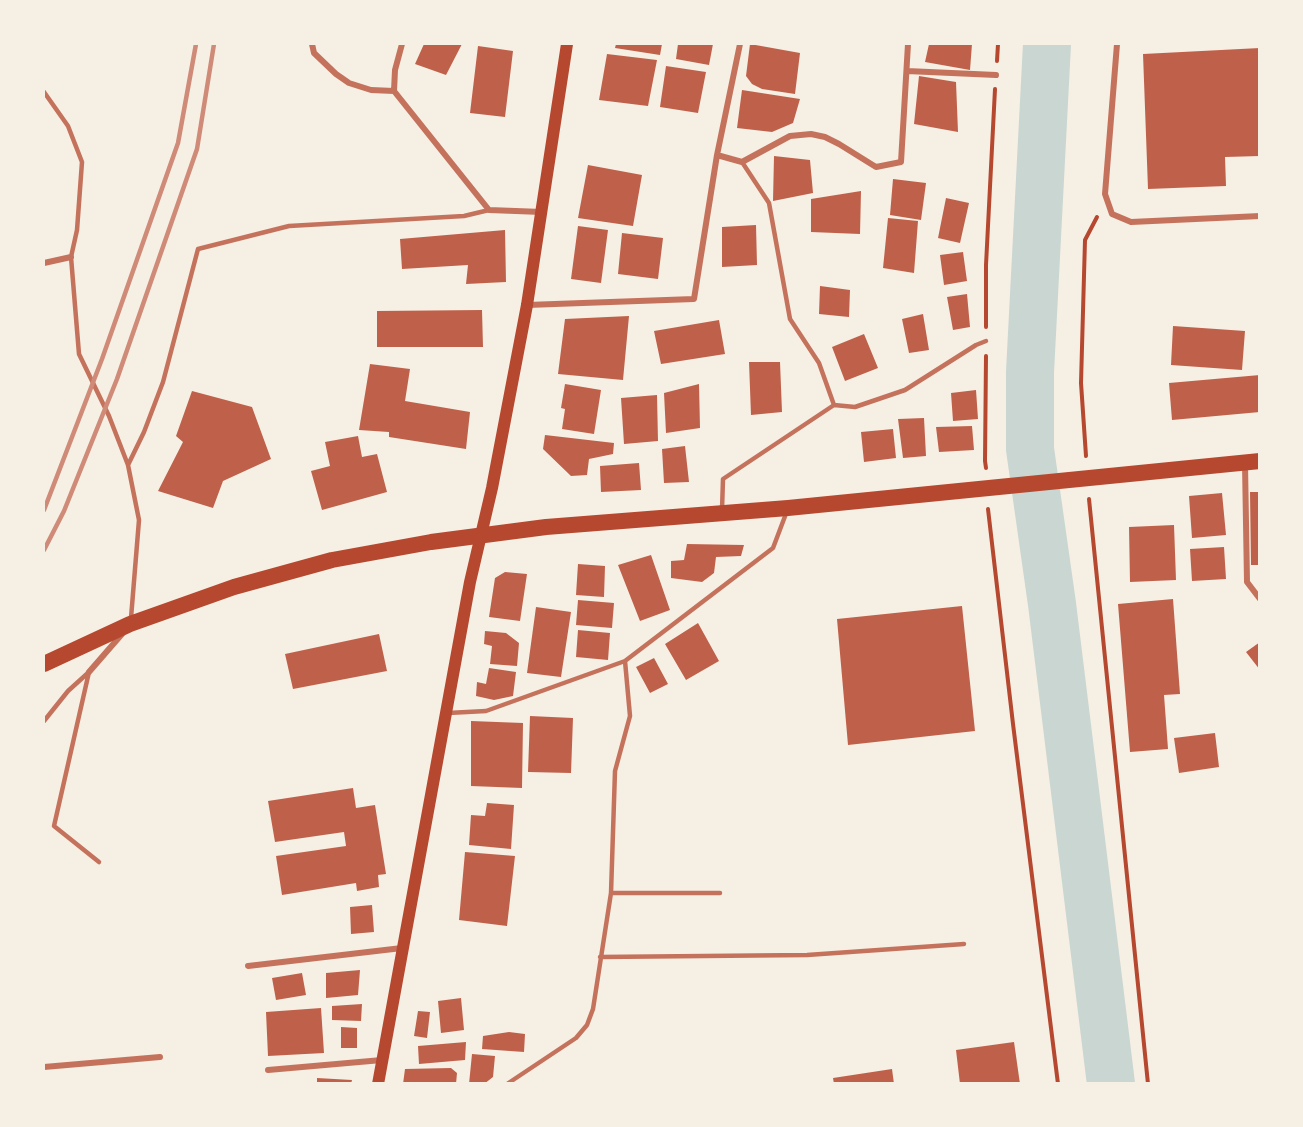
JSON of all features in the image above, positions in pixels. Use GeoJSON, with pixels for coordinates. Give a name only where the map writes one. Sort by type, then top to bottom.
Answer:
{"type":"FeatureCollection","features":[{"type":"Feature","properties":{"kind":"highway"},"geometry":{"type":"LineString","coordinates":[[44,664],[130,624],[234,587],[283,572],[354,556],[480,535],[546,527],[788,508],[1252,462]]}},
{"type":"Feature","properties":{"kind":"main road"},"geometry":{"type":"LineString","coordinates":[[378,1083],[470,582],[492,488],[527,305],[567,44]]}},
{"type":"Feature","properties":{"kind":"street"},"geometry":{"type":"LineString","coordinates":[[312,44],[314,52],[336,74],[349,83],[371,90],[394,91]]}},
{"type":"Feature","properties":{"kind":"street"},"geometry":{"type":"LineString","coordinates":[[402,44],[395,70],[394,91],[489,210],[542,212]]}},
{"type":"Feature","properties":{"kind":"street"},"geometry":{"type":"LineString","coordinates":[[527,305],[694,298],[717,155],[740,44]]}},
{"type":"Feature","properties":{"kind":"street"},"geometry":{"type":"LineString","coordinates":[[717,155],[742,162],[790,136],[811,134],[825,137],[839,144],[876,167],[901,162],[908,44]]}},
{"type":"Feature","properties":{"kind":"street"},"geometry":{"type":"LineString","coordinates":[[1117,44],[1105,194],[1112,214],[1131,222],[1260,216]]}},
{"type":"Feature","properties":{"kind":"street"},"geometry":{"type":"LineString","coordinates":[[907,71],[996,75]]}},
{"type":"Feature","properties":{"kind":"street"},"geometry":{"type":"LineString","coordinates":[[44,263],[71,258]]}},
{"type":"Feature","properties":{"kind":"street"},"geometry":{"type":"LineString","coordinates":[[1252,462],[1247,582],[1260,599]]}},
{"type":"Feature","properties":{"kind":"street"},"geometry":{"type":"LineString","coordinates":[[89,672],[130,624]]}},
{"type":"Feature","properties":{"kind":"street"},"geometry":{"type":"LineString","coordinates":[[248,966],[403,948]]}},
{"type":"Feature","properties":{"kind":"street"},"geometry":{"type":"LineString","coordinates":[[44,1067],[160,1057]]}},
{"type":"Feature","properties":{"kind":"street"},"geometry":{"type":"LineString","coordinates":[[268,1070],[383,1059]]}},
{"type":"Feature","properties":{"kind":"lane"},"geometry":{"type":"LineString","coordinates":[[44,92],[68,126],[82,162],[77,230],[71,258],[79,354],[110,416],[129,465],[139,520],[130,624]]}},
{"type":"Feature","properties":{"kind":"lane"},"geometry":{"type":"LineString","coordinates":[[742,162],[769,203],[790,319],[819,363],[834,405]]}},
{"type":"Feature","properties":{"kind":"lane"},"geometry":{"type":"LineString","coordinates":[[129,465],[163,382],[198,249],[289,226],[464,216],[489,210]]}},
{"type":"Feature","properties":{"kind":"lane"},"geometry":{"type":"LineString","coordinates":[[722,514],[723,479],[834,405],[855,407],[905,390],[986,341]]}},
{"type":"Feature","properties":{"kind":"lane"},"geometry":{"type":"LineString","coordinates":[[446,713],[486,711],[625,661],[773,548],[788,508]]}},
{"type":"Feature","properties":{"kind":"lane"},"geometry":{"type":"LineString","coordinates":[[507,1083],[576,1038],[586,1025],[593,1009],[611,893],[615,771],[630,716],[625,661]]}},
{"type":"Feature","properties":{"kind":"lane"},"geometry":{"type":"LineString","coordinates":[[44,721],[68,691],[89,672]]}},
{"type":"Feature","properties":{"kind":"lane"},"geometry":{"type":"LineString","coordinates":[[89,672],[54,826],[99,862]]}},
{"type":"Feature","properties":{"kind":"lane"},"geometry":{"type":"LineString","coordinates":[[611,893],[720,893]]}},
{"type":"Feature","properties":{"kind":"lane"},"geometry":{"type":"LineString","coordinates":[[600,957],[807,955],[964,944]]}},
{"type":"Feature","properties":{"kind":"path"},"geometry":{"type":"LineString","coordinates":[[998,44],[986,265],[984,461],[993,488],[1013,724],[1058,1083]]}},
{"type":"Feature","properties":{"kind":"path"},"geometry":{"type":"LineString","coordinates":[[1086,456],[1081,383],[1084,240],[1097,217],[1105,194]]}},
{"type":"Feature","properties":{"kind":"path"},"geometry":{"type":"LineString","coordinates":[[1089,500],[1148,1083]]}},
{"type":"Feature","properties":{"kind":"building"},"geometry":{"type":"Polygon","coordinates":[[[424,44],[462,44],[446,75],[415,64],[424,44]]]}},
{"type":"Feature","properties":{"kind":"building"},"geometry":{"type":"Polygon","coordinates":[[[616,44],[662,44],[660,55],[615,48],[616,44]]]}},
{"type":"Feature","properties":{"kind":"building"},"geometry":{"type":"Polygon","coordinates":[[[678,44],[713,44],[709,65],[676,59],[678,44]]]}},
{"type":"Feature","properties":{"kind":"building"},"geometry":{"type":"Polygon","coordinates":[[[750,44],[800,53],[795,94],[762,89],[752,84],[746,76],[750,44]]]}},
{"type":"Feature","properties":{"kind":"building"},"geometry":{"type":"Polygon","coordinates":[[[929,44],[972,44],[970,70],[925,62],[929,44]]]}},
{"type":"Feature","properties":{"kind":"building"},"geometry":{"type":"Polygon","coordinates":[[[478,46],[513,51],[505,117],[470,113],[478,46]]]}},
{"type":"Feature","properties":{"kind":"building"},"geometry":{"type":"Polygon","coordinates":[[[1260,48],[1260,156],[1225,157],[1226,186],[1148,189],[1143,54],[1260,48]]]}},
{"type":"Feature","properties":{"kind":"building"},"geometry":{"type":"Polygon","coordinates":[[[607,54],[657,60],[648,106],[599,100],[607,54]]]}},
{"type":"Feature","properties":{"kind":"building"},"geometry":{"type":"Polygon","coordinates":[[[666,66],[706,72],[698,113],[660,107],[666,66]]]}},
{"type":"Feature","properties":{"kind":"building"},"geometry":{"type":"Polygon","coordinates":[[[919,76],[956,82],[958,132],[914,124],[919,76]]]}},
{"type":"Feature","properties":{"kind":"building"},"geometry":{"type":"Polygon","coordinates":[[[742,90],[800,99],[793,123],[772,132],[737,128],[742,90]]]}},
{"type":"Feature","properties":{"kind":"building"},"geometry":{"type":"Polygon","coordinates":[[[774,156],[810,160],[813,193],[773,201],[774,156]]]}},
{"type":"Feature","properties":{"kind":"building"},"geometry":{"type":"Polygon","coordinates":[[[588,165],[642,175],[633,226],[578,218],[588,165]]]}},
{"type":"Feature","properties":{"kind":"building"},"geometry":{"type":"Polygon","coordinates":[[[893,179],[926,183],[921,220],[890,215],[893,179]]]}},
{"type":"Feature","properties":{"kind":"building"},"geometry":{"type":"Polygon","coordinates":[[[861,191],[860,234],[811,232],[811,199],[861,191]]]}},
{"type":"Feature","properties":{"kind":"building"},"geometry":{"type":"Polygon","coordinates":[[[946,198],[969,203],[960,243],[938,238],[946,198]]]}},
{"type":"Feature","properties":{"kind":"building"},"geometry":{"type":"Polygon","coordinates":[[[888,218],[918,221],[914,273],[883,268],[888,218]]]}},
{"type":"Feature","properties":{"kind":"building"},"geometry":{"type":"Polygon","coordinates":[[[756,225],[757,265],[722,267],[722,227],[756,225]]]}},
{"type":"Feature","properties":{"kind":"building"},"geometry":{"type":"Polygon","coordinates":[[[578,226],[608,230],[601,283],[571,279],[578,226]]]}},
{"type":"Feature","properties":{"kind":"building"},"geometry":{"type":"Polygon","coordinates":[[[505,230],[506,282],[466,284],[468,265],[402,269],[400,239],[505,230]]]}},
{"type":"Feature","properties":{"kind":"building"},"geometry":{"type":"Polygon","coordinates":[[[622,233],[663,238],[658,279],[618,274],[622,233]]]}},
{"type":"Feature","properties":{"kind":"building"},"geometry":{"type":"Polygon","coordinates":[[[963,252],[967,281],[944,285],[940,255],[963,252]]]}},
{"type":"Feature","properties":{"kind":"building"},"geometry":{"type":"Polygon","coordinates":[[[820,286],[850,290],[849,317],[819,314],[820,286]]]}},
{"type":"Feature","properties":{"kind":"building"},"geometry":{"type":"Polygon","coordinates":[[[967,294],[970,327],[953,330],[947,297],[967,294]]]}},
{"type":"Feature","properties":{"kind":"building"},"geometry":{"type":"Polygon","coordinates":[[[482,310],[483,347],[377,347],[377,311],[482,310]]]}},
{"type":"Feature","properties":{"kind":"building"},"geometry":{"type":"Polygon","coordinates":[[[923,314],[929,350],[909,353],[902,319],[923,314]]]}},
{"type":"Feature","properties":{"kind":"building"},"geometry":{"type":"Polygon","coordinates":[[[629,316],[623,380],[558,374],[565,319],[629,316]]]}},
{"type":"Feature","properties":{"kind":"building"},"geometry":{"type":"Polygon","coordinates":[[[719,320],[725,354],[661,364],[654,331],[719,320]]]}},
{"type":"Feature","properties":{"kind":"building"},"geometry":{"type":"Polygon","coordinates":[[[1173,326],[1245,331],[1242,370],[1171,365],[1173,326]]]}},
{"type":"Feature","properties":{"kind":"building"},"geometry":{"type":"Polygon","coordinates":[[[864,334],[878,368],[845,381],[832,347],[864,334]]]}},
{"type":"Feature","properties":{"kind":"building"},"geometry":{"type":"Polygon","coordinates":[[[749,362],[780,362],[782,412],[751,415],[749,362]]]}},
{"type":"Feature","properties":{"kind":"building"},"geometry":{"type":"Polygon","coordinates":[[[370,364],[410,369],[405,401],[470,412],[466,449],[389,437],[389,432],[359,430],[370,364]]]}},
{"type":"Feature","properties":{"kind":"building"},"geometry":{"type":"Polygon","coordinates":[[[1260,375],[1260,412],[1172,420],[1169,383],[1260,375]]]}},
{"type":"Feature","properties":{"kind":"building"},"geometry":{"type":"Polygon","coordinates":[[[565,384],[601,390],[594,434],[562,429],[565,409],[561,408],[565,384]]]}},
{"type":"Feature","properties":{"kind":"building"},"geometry":{"type":"Polygon","coordinates":[[[699,384],[700,428],[666,433],[664,393],[699,384]]]}},
{"type":"Feature","properties":{"kind":"building"},"geometry":{"type":"Polygon","coordinates":[[[976,390],[978,419],[953,421],[951,393],[976,390]]]}},
{"type":"Feature","properties":{"kind":"building"},"geometry":{"type":"Polygon","coordinates":[[[192,391],[252,407],[271,459],[223,481],[213,508],[158,491],[183,442],[176,436],[192,391]]]}},
{"type":"Feature","properties":{"kind":"building"},"geometry":{"type":"Polygon","coordinates":[[[657,395],[658,441],[624,444],[621,398],[657,395]]]}},
{"type":"Feature","properties":{"kind":"building"},"geometry":{"type":"Polygon","coordinates":[[[924,418],[926,456],[903,458],[898,419],[924,418]]]}},
{"type":"Feature","properties":{"kind":"building"},"geometry":{"type":"Polygon","coordinates":[[[972,426],[974,450],[939,452],[936,427],[972,426]]]}},
{"type":"Feature","properties":{"kind":"building"},"geometry":{"type":"Polygon","coordinates":[[[893,429],[896,458],[864,462],[861,432],[893,429]]]}},
{"type":"Feature","properties":{"kind":"building"},"geometry":{"type":"Polygon","coordinates":[[[545,435],[614,443],[613,454],[589,459],[587,475],[571,476],[543,449],[545,435]]]}},
{"type":"Feature","properties":{"kind":"building"},"geometry":{"type":"Polygon","coordinates":[[[358,436],[362,457],[377,454],[387,492],[322,510],[311,471],[330,466],[325,442],[358,436]]]}},
{"type":"Feature","properties":{"kind":"building"},"geometry":{"type":"Polygon","coordinates":[[[685,446],[689,482],[664,483],[662,449],[685,446]]]}},
{"type":"Feature","properties":{"kind":"building"},"geometry":{"type":"Polygon","coordinates":[[[639,463],[641,490],[601,492],[600,466],[639,463]]]}},
{"type":"Feature","properties":{"kind":"building"},"geometry":{"type":"Polygon","coordinates":[[[1250,492],[1260,492],[1260,565],[1251,565],[1250,492]]]}},
{"type":"Feature","properties":{"kind":"building"},"geometry":{"type":"Polygon","coordinates":[[[1222,493],[1226,535],[1192,538],[1189,496],[1222,493]]]}},
{"type":"Feature","properties":{"kind":"building"},"geometry":{"type":"Polygon","coordinates":[[[1174,525],[1176,580],[1130,582],[1129,527],[1174,525]]]}},
{"type":"Feature","properties":{"kind":"building"},"geometry":{"type":"Polygon","coordinates":[[[687,544],[744,545],[741,556],[716,557],[714,573],[702,582],[671,578],[671,561],[684,560],[687,544]]]}},
{"type":"Feature","properties":{"kind":"building"},"geometry":{"type":"Polygon","coordinates":[[[1224,547],[1226,579],[1192,581],[1190,549],[1224,547]]]}},
{"type":"Feature","properties":{"kind":"building"},"geometry":{"type":"Polygon","coordinates":[[[651,555],[670,610],[640,621],[618,565],[651,555]]]}},
{"type":"Feature","properties":{"kind":"building"},"geometry":{"type":"Polygon","coordinates":[[[578,564],[605,566],[604,597],[576,595],[578,564]]]}},
{"type":"Feature","properties":{"kind":"building"},"geometry":{"type":"Polygon","coordinates":[[[505,572],[527,574],[520,621],[489,617],[495,578],[505,572]]]}},
{"type":"Feature","properties":{"kind":"building"},"geometry":{"type":"Polygon","coordinates":[[[1173,599],[1180,694],[1164,695],[1168,749],[1130,752],[1118,604],[1173,599]]]}},
{"type":"Feature","properties":{"kind":"building"},"geometry":{"type":"Polygon","coordinates":[[[578,600],[614,603],[612,628],[576,625],[578,600]]]}},
{"type":"Feature","properties":{"kind":"building"},"geometry":{"type":"Polygon","coordinates":[[[962,606],[975,731],[848,745],[837,619],[962,606]]]}},
{"type":"Feature","properties":{"kind":"building"},"geometry":{"type":"Polygon","coordinates":[[[536,607],[571,612],[561,677],[527,673],[536,607]]]}},
{"type":"Feature","properties":{"kind":"building"},"geometry":{"type":"Polygon","coordinates":[[[698,623],[719,661],[686,680],[665,644],[698,623]]]}},
{"type":"Feature","properties":{"kind":"building"},"geometry":{"type":"Polygon","coordinates":[[[578,630],[610,633],[608,660],[576,657],[578,630]]]}},
{"type":"Feature","properties":{"kind":"building"},"geometry":{"type":"Polygon","coordinates":[[[485,631],[506,633],[519,643],[517,666],[490,664],[492,646],[484,644],[485,631]]]}},
{"type":"Feature","properties":{"kind":"building"},"geometry":{"type":"Polygon","coordinates":[[[379,634],[387,671],[293,689],[285,654],[379,634]]]}},
{"type":"Feature","properties":{"kind":"building"},"geometry":{"type":"Polygon","coordinates":[[[1260,642],[1260,670],[1246,652],[1260,642]]]}},
{"type":"Feature","properties":{"kind":"building"},"geometry":{"type":"Polygon","coordinates":[[[654,658],[668,684],[650,693],[636,667],[654,658]]]}},
{"type":"Feature","properties":{"kind":"building"},"geometry":{"type":"Polygon","coordinates":[[[489,668],[516,672],[513,696],[494,700],[476,696],[477,682],[486,684],[489,668]]]}},
{"type":"Feature","properties":{"kind":"building"},"geometry":{"type":"Polygon","coordinates":[[[530,716],[573,718],[571,773],[528,772],[530,716]]]}},
{"type":"Feature","properties":{"kind":"building"},"geometry":{"type":"Polygon","coordinates":[[[471,721],[523,723],[522,788],[471,786],[471,721]]]}},
{"type":"Feature","properties":{"kind":"building"},"geometry":{"type":"Polygon","coordinates":[[[1215,733],[1219,767],[1179,773],[1174,738],[1215,733]]]}},
{"type":"Feature","properties":{"kind":"building"},"geometry":{"type":"Polygon","coordinates":[[[353,788],[356,808],[375,805],[386,874],[378,875],[379,887],[357,891],[356,883],[282,895],[276,856],[346,846],[344,832],[275,842],[268,801],[353,788]]]}},
{"type":"Feature","properties":{"kind":"building"},"geometry":{"type":"Polygon","coordinates":[[[487,803],[514,805],[511,849],[469,845],[471,815],[485,816],[487,803]]]}},
{"type":"Feature","properties":{"kind":"building"},"geometry":{"type":"Polygon","coordinates":[[[465,852],[515,856],[507,926],[459,920],[465,852]]]}},
{"type":"Feature","properties":{"kind":"building"},"geometry":{"type":"Polygon","coordinates":[[[372,905],[374,932],[351,934],[350,907],[372,905]]]}},
{"type":"Feature","properties":{"kind":"building"},"geometry":{"type":"Polygon","coordinates":[[[360,970],[358,995],[326,998],[326,973],[360,970]]]}},
{"type":"Feature","properties":{"kind":"building"},"geometry":{"type":"Polygon","coordinates":[[[302,973],[306,995],[276,1000],[272,978],[302,973]]]}},
{"type":"Feature","properties":{"kind":"building"},"geometry":{"type":"Polygon","coordinates":[[[461,998],[464,1030],[441,1033],[438,1001],[461,998]]]}},
{"type":"Feature","properties":{"kind":"building"},"geometry":{"type":"Polygon","coordinates":[[[362,1004],[361,1021],[332,1020],[332,1006],[362,1004]]]}},
{"type":"Feature","properties":{"kind":"building"},"geometry":{"type":"Polygon","coordinates":[[[321,1008],[324,1053],[268,1056],[266,1012],[321,1008]]]}},
{"type":"Feature","properties":{"kind":"building"},"geometry":{"type":"Polygon","coordinates":[[[418,1011],[430,1012],[427,1038],[414,1036],[418,1011]]]}},
{"type":"Feature","properties":{"kind":"building"},"geometry":{"type":"Polygon","coordinates":[[[341,1027],[357,1028],[357,1048],[341,1048],[341,1027]]]}},
{"type":"Feature","properties":{"kind":"building"},"geometry":{"type":"Polygon","coordinates":[[[509,1032],[525,1034],[524,1052],[482,1049],[483,1036],[509,1032]]]}},
{"type":"Feature","properties":{"kind":"building"},"geometry":{"type":"Polygon","coordinates":[[[466,1042],[465,1060],[419,1064],[418,1046],[466,1042]]]}},
{"type":"Feature","properties":{"kind":"building"},"geometry":{"type":"Polygon","coordinates":[[[1014,1042],[1020,1084],[960,1084],[956,1050],[1014,1042]]]}},
{"type":"Feature","properties":{"kind":"building"},"geometry":{"type":"Polygon","coordinates":[[[472,1054],[495,1056],[493,1077],[484,1084],[469,1084],[472,1054]]]}},
{"type":"Feature","properties":{"kind":"building"},"geometry":{"type":"Polygon","coordinates":[[[451,1068],[457,1073],[456,1084],[403,1084],[405,1069],[451,1068]]]}},
{"type":"Feature","properties":{"kind":"building"},"geometry":{"type":"Polygon","coordinates":[[[892,1069],[894,1084],[834,1084],[833,1078],[892,1069]]]}},
{"type":"Feature","properties":{"kind":"building"},"geometry":{"type":"Polygon","coordinates":[[[317,1078],[352,1080],[351,1084],[317,1084],[317,1078]]]}},
{"type":"Feature","properties":{"kind":"waterway"},"geometry":{"type":"LineString","coordinates":[[1047,44],[1030,372],[1030,449],[1052,604],[1111,1084]]}},
{"type":"Feature","properties":{"kind":"railway"},"geometry":{"type":"LineString","coordinates":[[44,510],[102,359],[178,143],[196,44]]}},
{"type":"Feature","properties":{"kind":"railway"},"geometry":{"type":"LineString","coordinates":[[44,550],[64,511],[117,379],[197,149],[214,44]]}}]}
